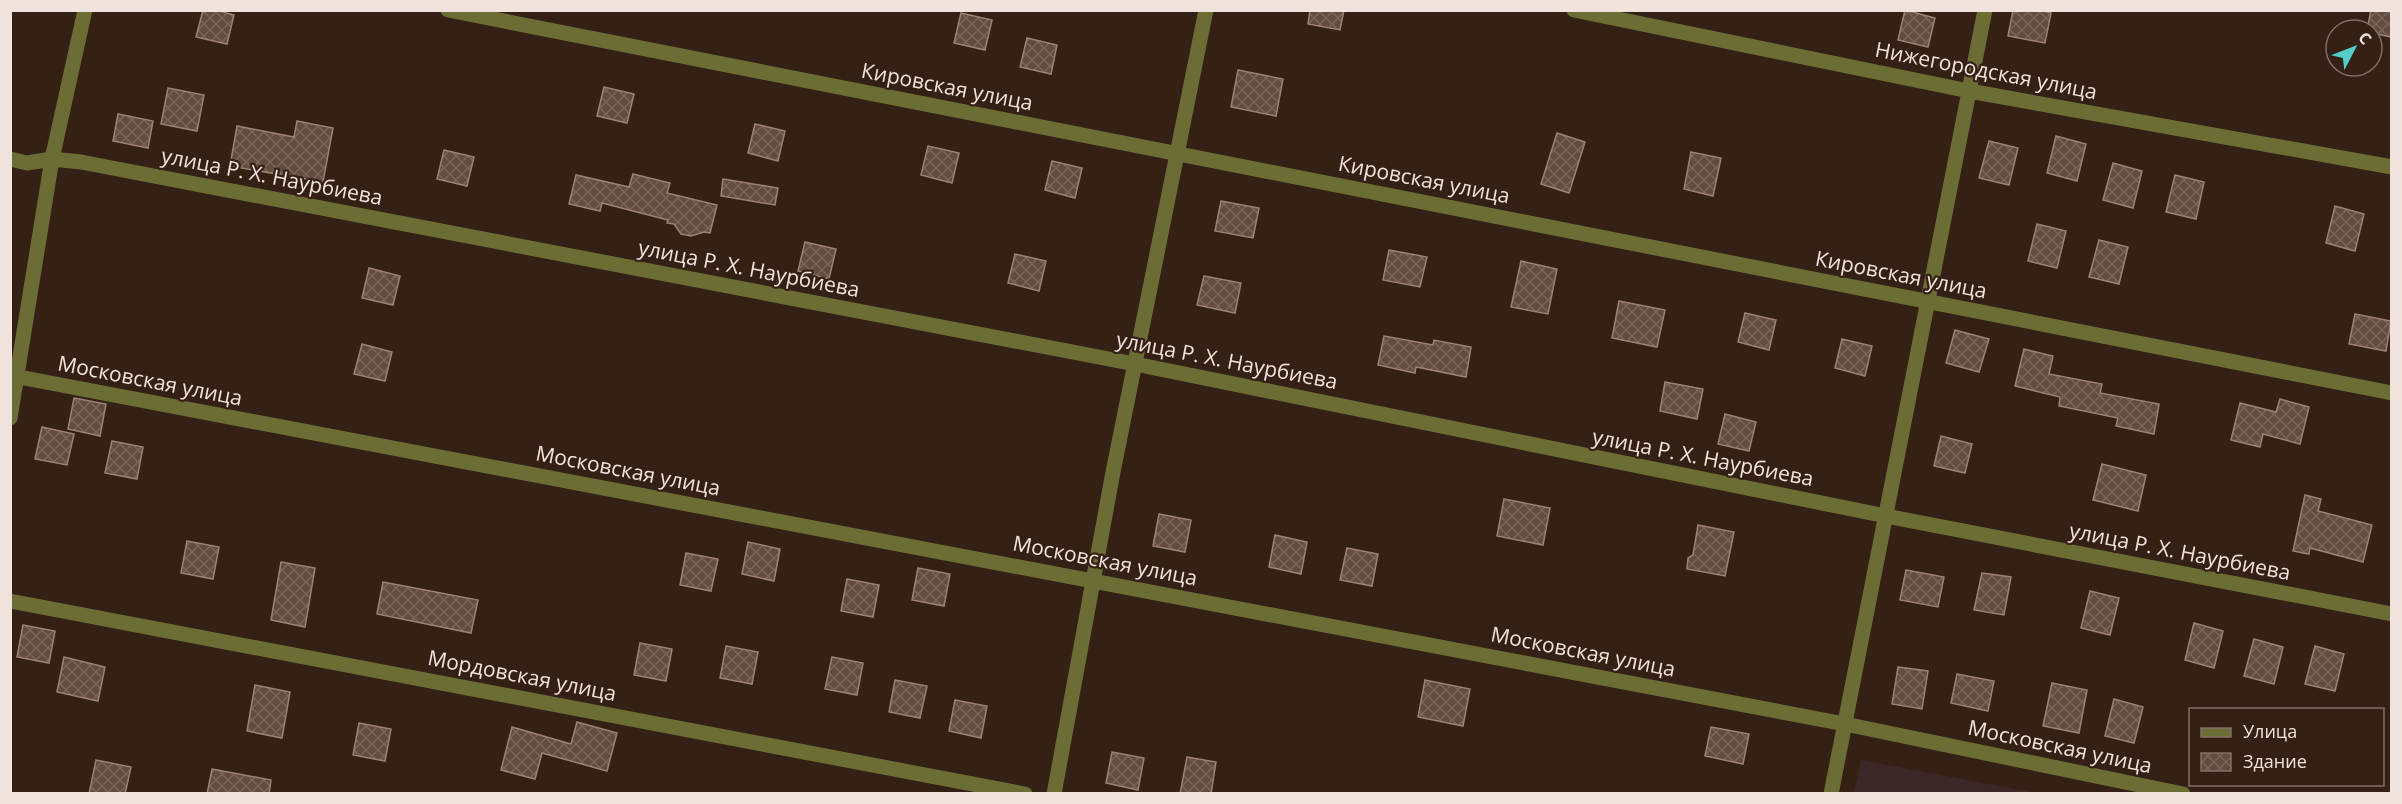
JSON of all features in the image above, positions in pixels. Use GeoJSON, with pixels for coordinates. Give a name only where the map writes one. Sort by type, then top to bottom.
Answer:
{"type":"FeatureCollection","features":[{"type":"Feature","properties":{"kind":"street"},"geometry":{"type":"LineString","coordinates":[[10,418],[52,159],[85,10]]}},
{"type":"Feature","properties":{"kind":"street","name":"Кировская улица"},"geometry":{"type":"LineString","coordinates":[[448,10],[2391,393]]}},
{"type":"Feature","properties":{"kind":"street"},"geometry":{"type":"LineString","coordinates":[[1054,794],[1135,364],[1206,10]]}},
{"type":"Feature","properties":{"kind":"street","name":"Нижегородская улица"},"geometry":{"type":"LineString","coordinates":[[1574,10],[1969,91],[2391,167]]}},
{"type":"Feature","properties":{"kind":"street"},"geometry":{"type":"LineString","coordinates":[[1831,794],[1984,10]]}},
{"type":"Feature","properties":{"kind":"street","name":"улица Р. Х. Наурбиева"},"geometry":{"type":"LineString","coordinates":[[10,159],[27,163],[52,159],[81,162],[1135,364],[1886,516],[2391,614]]}},
{"type":"Feature","properties":{"kind":"street","name":"Московская улица"},"geometry":{"type":"LineString","coordinates":[[18,377],[1845,724],[2183,794]]}},
{"type":"Feature","properties":{"kind":"street","name":"Мордовская улица"},"geometry":{"type":"LineString","coordinates":[[10,601],[1025,794]]}},
{"type":"Feature","properties":{"kind":"shaded area"},"geometry":{"type":"Polygon","coordinates":[[[1861,760],[2036,793],[1854,793],[1861,760]]]}},
{"type":"Feature","properties":{"kind":"building"},"geometry":{"type":"Polygon","coordinates":[[[203,10],[216,10],[234,15],[227,44],[196,37],[203,10]]]}},
{"type":"Feature","properties":{"kind":"building"},"geometry":{"type":"Polygon","coordinates":[[[1310,10],[1344,10],[1340,30],[1308,24],[1310,10]]]}},
{"type":"Feature","properties":{"kind":"building"},"geometry":{"type":"Polygon","coordinates":[[[1905,10],[1935,18],[1928,47],[1898,40],[1905,10]]]}},
{"type":"Feature","properties":{"kind":"building"},"geometry":{"type":"Polygon","coordinates":[[[2013,10],[2038,10],[2051,13],[2045,43],[2008,36],[2013,10]]]}},
{"type":"Feature","properties":{"kind":"building"},"geometry":{"type":"Polygon","coordinates":[[[2371,10],[2391,10],[2391,37],[2384,36],[2384,18],[2369,18],[2371,10]]]}},
{"type":"Feature","properties":{"kind":"building"},"geometry":{"type":"Polygon","coordinates":[[[961,13],[992,20],[985,50],[954,43],[961,13]]]}},
{"type":"Feature","properties":{"kind":"building"},"geometry":{"type":"Polygon","coordinates":[[[1027,38],[1057,45],[1051,74],[1020,67],[1027,38]]]}},
{"type":"Feature","properties":{"kind":"building"},"geometry":{"type":"Polygon","coordinates":[[[1238,70],[1283,79],[1276,116],[1231,107],[1238,70]]]}},
{"type":"Feature","properties":{"kind":"building"},"geometry":{"type":"Polygon","coordinates":[[[604,87],[634,94],[627,123],[597,116],[604,87]]]}},
{"type":"Feature","properties":{"kind":"building"},"geometry":{"type":"Polygon","coordinates":[[[168,88],[204,95],[197,131],[161,124],[168,88]]]}},
{"type":"Feature","properties":{"kind":"building"},"geometry":{"type":"Polygon","coordinates":[[[118,114],[153,121],[148,148],[113,141],[118,114]]]}},
{"type":"Feature","properties":{"kind":"building"},"geometry":{"type":"Polygon","coordinates":[[[297,121],[333,128],[323,182],[230,166],[237,126],[294,137],[297,121]]]}},
{"type":"Feature","properties":{"kind":"building"},"geometry":{"type":"Polygon","coordinates":[[[755,124],[785,131],[778,161],[748,153],[755,124]]]}},
{"type":"Feature","properties":{"kind":"building"},"geometry":{"type":"Polygon","coordinates":[[[1557,133],[1585,142],[1569,193],[1541,184],[1557,133]]]}},
{"type":"Feature","properties":{"kind":"building"},"geometry":{"type":"Polygon","coordinates":[[[2056,136],[2086,144],[2077,181],[2047,173],[2056,136]]]}},
{"type":"Feature","properties":{"kind":"building"},"geometry":{"type":"Polygon","coordinates":[[[1989,141],[2018,148],[2009,185],[1979,178],[1989,141]]]}},
{"type":"Feature","properties":{"kind":"building"},"geometry":{"type":"Polygon","coordinates":[[[928,146],[959,153],[952,183],[921,175],[928,146]]]}},
{"type":"Feature","properties":{"kind":"building"},"geometry":{"type":"Polygon","coordinates":[[[444,150],[474,157],[467,186],[437,179],[444,150]]]}},
{"type":"Feature","properties":{"kind":"building"},"geometry":{"type":"Polygon","coordinates":[[[1691,152],[1721,158],[1713,196],[1684,189],[1691,152]]]}},
{"type":"Feature","properties":{"kind":"building"},"geometry":{"type":"Polygon","coordinates":[[[1052,161],[1082,168],[1075,198],[1045,190],[1052,161]]]}},
{"type":"Feature","properties":{"kind":"building"},"geometry":{"type":"Polygon","coordinates":[[[2113,163],[2142,171],[2133,208],[2103,200],[2113,163]]]}},
{"type":"Feature","properties":{"kind":"building"},"geometry":{"type":"Polygon","coordinates":[[[633,174],[670,183],[667,193],[717,205],[710,233],[704,232],[691,236],[681,234],[674,224],[667,223],[668,220],[602,203],[600,211],[569,204],[576,175],[629,187],[633,174]]]}},
{"type":"Feature","properties":{"kind":"building"},"geometry":{"type":"Polygon","coordinates":[[[2175,175],[2204,182],[2196,219],[2166,212],[2175,175]]]}},
{"type":"Feature","properties":{"kind":"building"},"geometry":{"type":"Polygon","coordinates":[[[723,179],[778,188],[775,205],[721,196],[723,179]]]}},
{"type":"Feature","properties":{"kind":"building"},"geometry":{"type":"Polygon","coordinates":[[[1221,201],[1259,208],[1253,238],[1215,231],[1221,201]]]}},
{"type":"Feature","properties":{"kind":"building"},"geometry":{"type":"Polygon","coordinates":[[[2335,206],[2364,214],[2355,251],[2326,243],[2335,206]]]}},
{"type":"Feature","properties":{"kind":"building"},"geometry":{"type":"Polygon","coordinates":[[[2037,224],[2066,231],[2057,268],[2028,261],[2037,224]]]}},
{"type":"Feature","properties":{"kind":"building"},"geometry":{"type":"Polygon","coordinates":[[[2099,240],[2128,247],[2119,284],[2089,277],[2099,240]]]}},
{"type":"Feature","properties":{"kind":"building"},"geometry":{"type":"Polygon","coordinates":[[[805,242],[836,249],[829,279],[798,271],[805,242]]]}},
{"type":"Feature","properties":{"kind":"building"},"geometry":{"type":"Polygon","coordinates":[[[1389,250],[1427,257],[1420,287],[1383,280],[1389,250]]]}},
{"type":"Feature","properties":{"kind":"building"},"geometry":{"type":"Polygon","coordinates":[[[1015,254],[1046,261],[1039,291],[1008,283],[1015,254]]]}},
{"type":"Feature","properties":{"kind":"building"},"geometry":{"type":"Polygon","coordinates":[[[1521,261],[1557,269],[1548,314],[1511,307],[1521,261]]]}},
{"type":"Feature","properties":{"kind":"building"},"geometry":{"type":"Polygon","coordinates":[[[369,268],[400,276],[393,305],[362,298],[369,268]]]}},
{"type":"Feature","properties":{"kind":"building"},"geometry":{"type":"Polygon","coordinates":[[[1204,276],[1241,283],[1235,313],[1197,305],[1204,276]]]}},
{"type":"Feature","properties":{"kind":"building"},"geometry":{"type":"Polygon","coordinates":[[[1619,301],[1665,310],[1657,347],[1612,338],[1619,301]]]}},
{"type":"Feature","properties":{"kind":"building"},"geometry":{"type":"Polygon","coordinates":[[[1745,313],[1776,320],[1769,350],[1738,342],[1745,313]]]}},
{"type":"Feature","properties":{"kind":"building"},"geometry":{"type":"Polygon","coordinates":[[[2355,314],[2391,321],[2386,351],[2349,344],[2355,314]]]}},
{"type":"Feature","properties":{"kind":"building"},"geometry":{"type":"Polygon","coordinates":[[[1955,330],[1989,339],[1979,372],[1946,363],[1955,330]]]}},
{"type":"Feature","properties":{"kind":"building"},"geometry":{"type":"Polygon","coordinates":[[[1384,336],[1433,345],[1434,340],[1471,347],[1466,377],[1416,367],[1415,373],[1378,365],[1384,336]]]}},
{"type":"Feature","properties":{"kind":"building"},"geometry":{"type":"Polygon","coordinates":[[[1842,339],[1872,346],[1865,376],[1835,368],[1842,339]]]}},
{"type":"Feature","properties":{"kind":"building"},"geometry":{"type":"Polygon","coordinates":[[[362,344],[392,352],[385,381],[354,374],[362,344]]]}},
{"type":"Feature","properties":{"kind":"building"},"geometry":{"type":"Polygon","coordinates":[[[2024,349],[2053,356],[2049,374],[2102,384],[2100,393],[2159,404],[2154,434],[2116,426],[2118,418],[2059,406],[2060,397],[2015,386],[2024,349]]]}},
{"type":"Feature","properties":{"kind":"building"},"geometry":{"type":"Polygon","coordinates":[[[1665,382],[1703,389],[1697,419],[1660,411],[1665,382]]]}},
{"type":"Feature","properties":{"kind":"building"},"geometry":{"type":"Polygon","coordinates":[[[74,398],[106,404],[100,436],[68,429],[74,398]]]}},
{"type":"Feature","properties":{"kind":"building"},"geometry":{"type":"Polygon","coordinates":[[[2280,399],[2309,407],[2300,444],[2263,434],[2260,447],[2231,440],[2240,403],[2276,412],[2280,399]]]}},
{"type":"Feature","properties":{"kind":"building"},"geometry":{"type":"Polygon","coordinates":[[[1725,414],[1756,422],[1749,451],[1718,444],[1725,414]]]}},
{"type":"Feature","properties":{"kind":"building"},"geometry":{"type":"Polygon","coordinates":[[[42,427],[74,434],[67,465],[35,459],[42,427]]]}},
{"type":"Feature","properties":{"kind":"building"},"geometry":{"type":"Polygon","coordinates":[[[1941,436],[1972,444],[1965,473],[1934,466],[1941,436]]]}},
{"type":"Feature","properties":{"kind":"building"},"geometry":{"type":"Polygon","coordinates":[[[112,441],[143,447],[137,479],[105,473],[112,441]]]}},
{"type":"Feature","properties":{"kind":"building"},"geometry":{"type":"Polygon","coordinates":[[[2102,464],[2146,475],[2138,511],[2093,500],[2102,464]]]}},
{"type":"Feature","properties":{"kind":"building"},"geometry":{"type":"Polygon","coordinates":[[[2305,495],[2321,499],[2318,511],[2372,525],[2363,562],[2310,548],[2309,554],[2293,551],[2305,495]]]}},
{"type":"Feature","properties":{"kind":"building"},"geometry":{"type":"Polygon","coordinates":[[[1504,499],[1550,508],[1543,545],[1497,536],[1504,499]]]}},
{"type":"Feature","properties":{"kind":"building"},"geometry":{"type":"Polygon","coordinates":[[[1159,514],[1191,520],[1185,552],[1153,546],[1159,514]]]}},
{"type":"Feature","properties":{"kind":"building"},"geometry":{"type":"Polygon","coordinates":[[[1698,525],[1734,532],[1725,576],[1687,569],[1688,558],[1693,555],[1698,525]]]}},
{"type":"Feature","properties":{"kind":"building"},"geometry":{"type":"Polygon","coordinates":[[[1275,535],[1307,542],[1301,574],[1269,567],[1275,535]]]}},
{"type":"Feature","properties":{"kind":"building"},"geometry":{"type":"Polygon","coordinates":[[[187,541],[219,547],[213,579],[181,573],[187,541]]]}},
{"type":"Feature","properties":{"kind":"building"},"geometry":{"type":"Polygon","coordinates":[[[748,542],[780,549],[774,581],[742,574],[748,542]]]}},
{"type":"Feature","properties":{"kind":"building"},"geometry":{"type":"Polygon","coordinates":[[[1347,548],[1378,554],[1372,586],[1340,580],[1347,548]]]}},
{"type":"Feature","properties":{"kind":"building"},"geometry":{"type":"Polygon","coordinates":[[[686,553],[718,559],[711,591],[680,585],[686,553]]]}},
{"type":"Feature","properties":{"kind":"building"},"geometry":{"type":"Polygon","coordinates":[[[281,562],[315,568],[305,627],[271,620],[281,562]]]}},
{"type":"Feature","properties":{"kind":"building"},"geometry":{"type":"Polygon","coordinates":[[[918,568],[950,574],[944,606],[912,600],[918,568]]]}},
{"type":"Feature","properties":{"kind":"building"},"geometry":{"type":"Polygon","coordinates":[[[1906,570],[1944,577],[1938,607],[1900,600],[1906,570]]]}},
{"type":"Feature","properties":{"kind":"building"},"geometry":{"type":"Polygon","coordinates":[[[1982,573],[2011,577],[2004,615],[1974,610],[1982,573]]]}},
{"type":"Feature","properties":{"kind":"building"},"geometry":{"type":"Polygon","coordinates":[[[847,579],[879,585],[873,617],[841,611],[847,579]]]}},
{"type":"Feature","properties":{"kind":"building"},"geometry":{"type":"Polygon","coordinates":[[[383,582],[478,600],[471,633],[377,614],[383,582]]]}},
{"type":"Feature","properties":{"kind":"building"},"geometry":{"type":"Polygon","coordinates":[[[2090,591],[2119,598],[2110,635],[2081,628],[2090,591]]]}},
{"type":"Feature","properties":{"kind":"building"},"geometry":{"type":"Polygon","coordinates":[[[2194,623],[2223,631],[2214,668],[2185,660],[2194,623]]]}},
{"type":"Feature","properties":{"kind":"building"},"geometry":{"type":"Polygon","coordinates":[[[23,625],[55,631],[49,663],[17,657],[23,625]]]}},
{"type":"Feature","properties":{"kind":"building"},"geometry":{"type":"Polygon","coordinates":[[[2254,639],[2283,647],[2274,684],[2244,676],[2254,639]]]}},
{"type":"Feature","properties":{"kind":"building"},"geometry":{"type":"Polygon","coordinates":[[[640,643],[672,649],[666,681],[634,675],[640,643]]]}},
{"type":"Feature","properties":{"kind":"building"},"geometry":{"type":"Polygon","coordinates":[[[726,646],[758,652],[752,684],[720,678],[726,646]]]}},
{"type":"Feature","properties":{"kind":"building"},"geometry":{"type":"Polygon","coordinates":[[[2315,646],[2344,654],[2335,691],[2305,684],[2315,646]]]}},
{"type":"Feature","properties":{"kind":"building"},"geometry":{"type":"Polygon","coordinates":[[[64,657],[105,667],[98,701],[57,692],[64,657]]]}},
{"type":"Feature","properties":{"kind":"building"},"geometry":{"type":"Polygon","coordinates":[[[832,657],[863,663],[857,695],[825,689],[832,657]]]}},
{"type":"Feature","properties":{"kind":"building"},"geometry":{"type":"Polygon","coordinates":[[[1898,667],[1928,671],[1922,709],[1892,704],[1898,667]]]}},
{"type":"Feature","properties":{"kind":"building"},"geometry":{"type":"Polygon","coordinates":[[[1957,674],[1994,681],[1988,711],[1951,703],[1957,674]]]}},
{"type":"Feature","properties":{"kind":"building"},"geometry":{"type":"Polygon","coordinates":[[[895,680],[927,686],[920,718],[889,712],[895,680]]]}},
{"type":"Feature","properties":{"kind":"building"},"geometry":{"type":"Polygon","coordinates":[[[1425,680],[1470,689],[1463,726],[1418,717],[1425,680]]]}},
{"type":"Feature","properties":{"kind":"building"},"geometry":{"type":"Polygon","coordinates":[[[2052,683],[2087,690],[2079,733],[2043,726],[2052,683]]]}},
{"type":"Feature","properties":{"kind":"building"},"geometry":{"type":"Polygon","coordinates":[[[255,685],[290,692],[282,738],[247,731],[255,685]]]}},
{"type":"Feature","properties":{"kind":"building"},"geometry":{"type":"Polygon","coordinates":[[[2114,699],[2143,707],[2134,743],[2105,736],[2114,699]]]}},
{"type":"Feature","properties":{"kind":"building"},"geometry":{"type":"Polygon","coordinates":[[[955,700],[987,706],[981,738],[949,731],[955,700]]]}},
{"type":"Feature","properties":{"kind":"building"},"geometry":{"type":"Polygon","coordinates":[[[577,722],[617,733],[607,771],[542,753],[535,779],[501,770],[512,727],[571,744],[577,722]]]}},
{"type":"Feature","properties":{"kind":"building"},"geometry":{"type":"Polygon","coordinates":[[[359,723],[391,729],[385,761],[353,755],[359,723]]]}},
{"type":"Feature","properties":{"kind":"building"},"geometry":{"type":"Polygon","coordinates":[[[1711,727],[1749,734],[1743,764],[1705,756],[1711,727]]]}},
{"type":"Feature","properties":{"kind":"building"},"geometry":{"type":"Polygon","coordinates":[[[1112,752],[1144,758],[1138,790],[1106,783],[1112,752]]]}},
{"type":"Feature","properties":{"kind":"building"},"geometry":{"type":"Polygon","coordinates":[[[1187,757],[1216,762],[1211,794],[1180,794],[1187,757]]]}},
{"type":"Feature","properties":{"kind":"building"},"geometry":{"type":"Polygon","coordinates":[[[96,760],[131,767],[125,794],[89,794],[96,760]]]}},
{"type":"Feature","properties":{"kind":"building"},"geometry":{"type":"Polygon","coordinates":[[[212,769],[271,780],[269,794],[207,794],[212,769]]]}}]}
